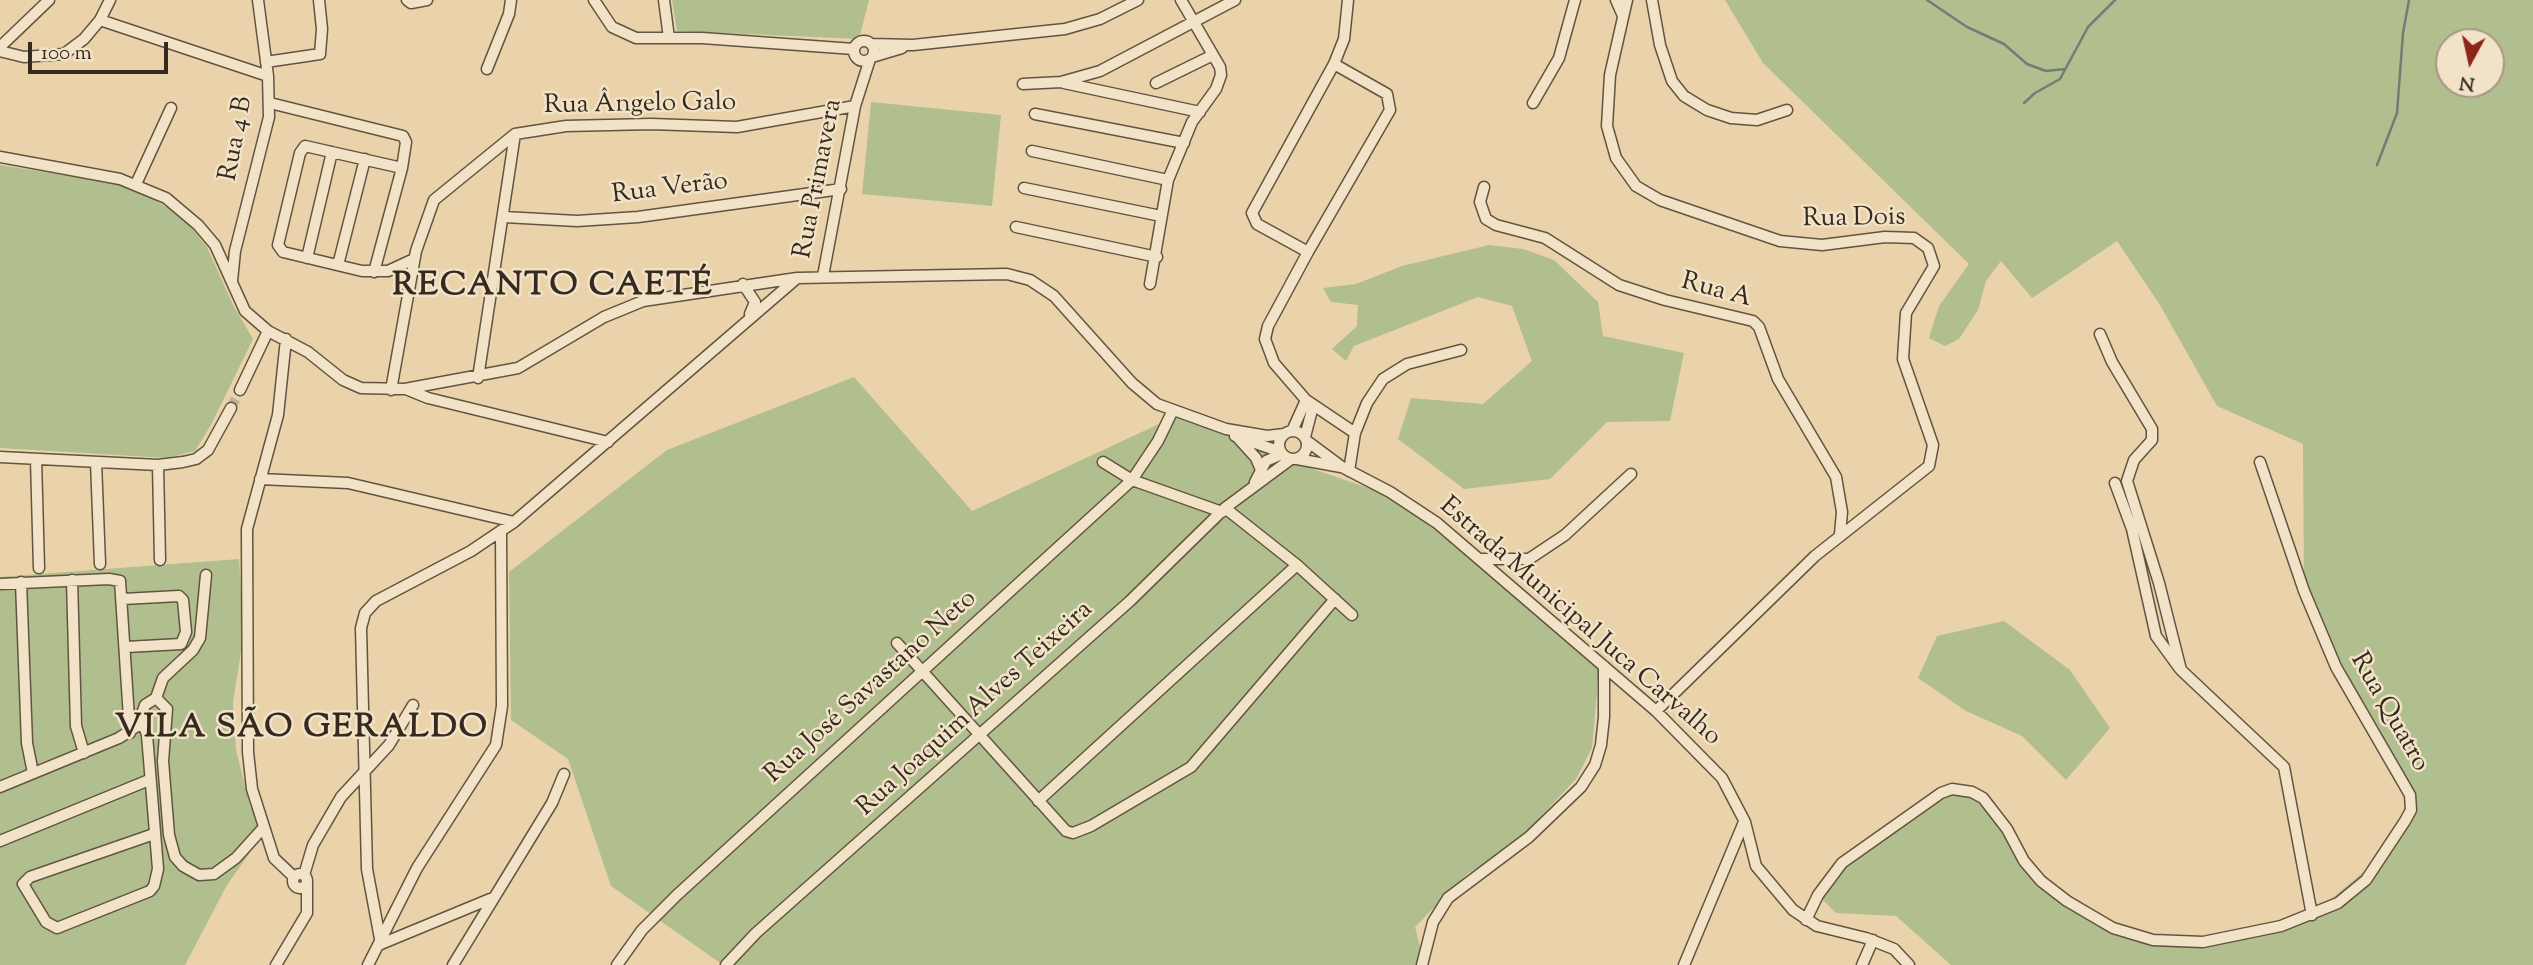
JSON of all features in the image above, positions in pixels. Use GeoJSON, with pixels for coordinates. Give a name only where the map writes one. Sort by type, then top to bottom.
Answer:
{"type":"FeatureCollection","features":[{"type":"Feature","properties":{"kind":"street"},"geometry":{"type":"LineString","coordinates":[[49,0],[0,49],[24,57],[64,54],[75,48],[100,20],[110,0]]}},
{"type":"Feature","properties":{"kind":"street","name":"Rua 4 B"},"geometry":{"type":"LineString","coordinates":[[232,285],[235,251],[270,103],[258,0]]}},
{"type":"Feature","properties":{"kind":"street"},"geometry":{"type":"LineString","coordinates":[[266,62],[320,54],[322,29],[319,0]]}},
{"type":"Feature","properties":{"kind":"street"},"geometry":{"type":"LineString","coordinates":[[407,0],[411,4],[427,0]]}},
{"type":"Feature","properties":{"kind":"street"},"geometry":{"type":"LineString","coordinates":[[487,69],[511,0]]}},
{"type":"Feature","properties":{"kind":"street"},"geometry":{"type":"LineString","coordinates":[[594,0],[612,27],[636,38],[669,38],[855,54],[863,61],[913,44]]}},
{"type":"Feature","properties":{"kind":"street"},"geometry":{"type":"LineString","coordinates":[[664,0],[669,38]]}},
{"type":"Feature","properties":{"kind":"street"},"geometry":{"type":"LineString","coordinates":[[855,54],[861,42],[913,44],[1065,29],[1100,19],[1138,0]]}},
{"type":"Feature","properties":{"kind":"street"},"geometry":{"type":"LineString","coordinates":[[1150,284],[1157,257],[1168,180],[1192,122],[1216,89],[1221,75],[1213,55],[1181,0]]}},
{"type":"Feature","properties":{"kind":"street"},"geometry":{"type":"LineString","coordinates":[[1023,84],[1061,82],[1116,64],[1235,0]]}},
{"type":"Feature","properties":{"kind":"street"},"geometry":{"type":"LineString","coordinates":[[1308,252],[1257,224],[1252,213],[1334,64],[1344,39],[1348,0]]}},
{"type":"Feature","properties":{"kind":"street"},"geometry":{"type":"LineString","coordinates":[[1533,103],[1559,58],[1575,0]]}},
{"type":"Feature","properties":{"kind":"street"},"geometry":{"type":"LineString","coordinates":[[1616,0],[1623,17]]}},
{"type":"Feature","properties":{"kind":"street","name":"Rua Dois"},"geometry":{"type":"LineString","coordinates":[[1627,0],[1610,75],[1607,126],[1616,158],[1636,186],[1660,200],[1763,237],[1822,245],[1903,236],[1922,242],[1933,257],[1932,275],[1906,313],[1903,359],[1933,445],[1929,466],[1840,534],[1656,711]]}},
{"type":"Feature","properties":{"kind":"street"},"geometry":{"type":"LineString","coordinates":[[1652,0],[1660,45],[1672,81],[1684,96],[1707,110],[1731,118],[1757,120],[1787,110]]}},
{"type":"Feature","properties":{"kind":"street"},"geometry":{"type":"LineString","coordinates":[[100,20],[268,76]]}},
{"type":"Feature","properties":{"kind":"street"},"geometry":{"type":"LineString","coordinates":[[871,44],[871,58]]}},
{"type":"Feature","properties":{"kind":"street","name":"Rua Primavera"},"geometry":{"type":"LineString","coordinates":[[855,54],[859,89]]}},
{"type":"Feature","properties":{"kind":"street"},"geometry":{"type":"LineString","coordinates":[[1156,83],[1213,55]]}},
{"type":"Feature","properties":{"kind":"street","name":"Rua Primavera"},"geometry":{"type":"LineString","coordinates":[[823,276],[855,106],[871,58]]}},
{"type":"Feature","properties":{"kind":"street"},"geometry":{"type":"LineString","coordinates":[[1334,64],[1387,94],[1390,110],[1308,252],[1268,326],[1265,339],[1274,363],[1309,403],[1355,433]]}},
{"type":"Feature","properties":{"kind":"street"},"geometry":{"type":"LineString","coordinates":[[1061,82],[1200,112]]}},
{"type":"Feature","properties":{"kind":"street"},"geometry":{"type":"LineString","coordinates":[[270,103],[397,133],[406,142],[402,168],[374,272]]}},
{"type":"Feature","properties":{"kind":"street","name":"Rua Ângelo Galo"},"geometry":{"type":"LineString","coordinates":[[391,390],[414,259],[434,200],[515,134],[566,126],[651,124],[737,127],[855,106]]}},
{"type":"Feature","properties":{"kind":"street"},"geometry":{"type":"LineString","coordinates":[[136,184],[171,108]]}},
{"type":"Feature","properties":{"kind":"street"},"geometry":{"type":"LineString","coordinates":[[1035,114],[1184,143]]}},
{"type":"Feature","properties":{"kind":"street"},"geometry":{"type":"LineString","coordinates":[[478,378],[515,134]]}},
{"type":"Feature","properties":{"kind":"street"},"geometry":{"type":"LineString","coordinates":[[402,168],[310,146],[302,149],[281,227],[280,249],[307,258],[374,272],[388,271],[414,259]]}},
{"type":"Feature","properties":{"kind":"street"},"geometry":{"type":"LineString","coordinates":[[1032,151],[1168,180]]}},
{"type":"Feature","properties":{"kind":"street"},"geometry":{"type":"LineString","coordinates":[[307,258],[332,152]]}},
{"type":"Feature","properties":{"kind":"street"},"geometry":{"type":"LineString","coordinates":[[0,157],[136,184],[166,198],[198,225],[215,245],[245,311],[268,331],[308,352],[348,384],[391,390],[478,378],[530,363],[604,317],[631,305],[743,284],[823,276],[888,278],[1007,274],[1030,280],[1064,305],[1145,396],[1172,412],[1287,456],[1345,469]]}},
{"type":"Feature","properties":{"kind":"street"},"geometry":{"type":"LineString","coordinates":[[338,265],[365,159]]}},
{"type":"Feature","properties":{"kind":"street","name":"Rua A"},"geometry":{"type":"LineString","coordinates":[[1484,187],[1480,202],[1486,219],[1496,225],[1545,238],[1619,285],[1665,300],[1753,321],[1759,327],[1778,379],[1836,477],[1842,512],[1840,534]]}},
{"type":"Feature","properties":{"kind":"street"},"geometry":{"type":"LineString","coordinates":[[1024,188],[1161,216]]}},
{"type":"Feature","properties":{"kind":"street","name":"Rua Verão"},"geometry":{"type":"LineString","coordinates":[[504,216],[577,221],[638,217],[841,189]]}},
{"type":"Feature","properties":{"kind":"street"},"geometry":{"type":"LineString","coordinates":[[1016,228],[1157,257]]}},
{"type":"Feature","properties":{"kind":"street"},"geometry":{"type":"LineString","coordinates":[[381,944],[367,869],[361,628],[365,613],[376,601],[501,532],[514,522],[745,320],[797,278]]}},
{"type":"Feature","properties":{"kind":"street"},"geometry":{"type":"LineString","coordinates":[[758,282],[765,304]]}},
{"type":"Feature","properties":{"kind":"street"},"geometry":{"type":"LineString","coordinates":[[743,284],[755,302],[745,320]]}},
{"type":"Feature","properties":{"kind":"street"},"geometry":{"type":"LineString","coordinates":[[240,390],[268,331]]}},
{"type":"Feature","properties":{"kind":"street"},"geometry":{"type":"LineString","coordinates":[[2099,334],[2112,362],[2152,429],[2152,440],[2134,460],[2127,481],[2159,583],[2180,670]]}},
{"type":"Feature","properties":{"kind":"street"},"geometry":{"type":"LineString","coordinates":[[276,965],[304,919],[308,904],[301,881],[278,864],[252,789],[249,766],[246,546],[253,498],[278,415],[286,339]]}},
{"type":"Feature","properties":{"kind":"street"},"geometry":{"type":"LineString","coordinates":[[1345,469],[1367,402],[1391,372],[1407,364],[1461,350]]}},
{"type":"Feature","properties":{"kind":"street"},"geometry":{"type":"LineString","coordinates":[[405,389],[428,398],[608,442]]}},
{"type":"Feature","properties":{"kind":"street"},"geometry":{"type":"LineString","coordinates":[[1287,456],[1279,443],[1309,403]]}},
{"type":"Feature","properties":{"kind":"street"},"geometry":{"type":"LineString","coordinates":[[1253,485],[1269,459],[1305,454],[1309,403]]}},
{"type":"Feature","properties":{"kind":"street"},"geometry":{"type":"LineString","coordinates":[[0,457],[158,465],[196,459],[208,450],[231,408]]}},
{"type":"Feature","properties":{"kind":"street","name":"Rua José Savastano Neto"},"geometry":{"type":"LineString","coordinates":[[617,965],[642,929],[1132,480],[1158,442],[1172,412]]}},
{"type":"Feature","properties":{"kind":"street"},"geometry":{"type":"LineString","coordinates":[[1231,433],[1267,436],[1288,433],[1306,439],[1345,469]]}},
{"type":"Feature","properties":{"kind":"street"},"geometry":{"type":"LineString","coordinates":[[1231,433],[1256,458],[1261,470]]}},
{"type":"Feature","properties":{"kind":"street","name":"Rua Joaquim Alves Teixeira"},"geometry":{"type":"LineString","coordinates":[[726,965],[756,933],[980,737],[1130,601],[1223,510],[1287,456]]}},
{"type":"Feature","properties":{"kind":"street"},"geometry":{"type":"LineString","coordinates":[[36,459],[39,568]]}},
{"type":"Feature","properties":{"kind":"street"},"geometry":{"type":"LineString","coordinates":[[96,462],[100,565]]}},
{"type":"Feature","properties":{"kind":"street"},"geometry":{"type":"LineString","coordinates":[[1103,462],[1132,480],[1223,510],[1297,565],[1352,615]]}},
{"type":"Feature","properties":{"kind":"street","name":"Rua Quatro"},"geometry":{"type":"LineString","coordinates":[[1806,920],[1818,895],[1842,863],[1941,793],[1962,789],[1983,798],[1991,807],[2024,861],[2041,881],[2084,912],[2113,928],[2154,940],[2203,942],[2236,937],[2312,915],[2338,903],[2366,880],[2405,821],[2411,802],[2408,788],[2336,667],[2304,591],[2260,462]]}},
{"type":"Feature","properties":{"kind":"street"},"geometry":{"type":"LineString","coordinates":[[158,465],[160,560]]}},
{"type":"Feature","properties":{"kind":"street","name":"Estrada Municipal Juca Carvalho"},"geometry":{"type":"LineString","coordinates":[[1345,469],[1391,492],[1428,517],[1656,711],[1722,778],[1745,822],[1756,866],[1768,883],[1806,920],[1838,933],[1873,940],[1894,950],[1909,965]]}},
{"type":"Feature","properties":{"kind":"street"},"geometry":{"type":"LineString","coordinates":[[1479,559],[1529,559],[1565,535],[1631,474]]}},
{"type":"Feature","properties":{"kind":"street"},"geometry":{"type":"LineString","coordinates":[[260,479],[348,483],[514,522]]}},
{"type":"Feature","properties":{"kind":"street"},"geometry":{"type":"LineString","coordinates":[[2115,483],[2132,529],[2157,635],[2180,670],[2284,767],[2312,915]]}},
{"type":"Feature","properties":{"kind":"street"},"geometry":{"type":"LineString","coordinates":[[368,965],[381,944],[417,868],[496,745],[502,706],[501,532]]}},
{"type":"Feature","properties":{"kind":"street"},"geometry":{"type":"LineString","coordinates":[[1038,801],[1297,565]]}},
{"type":"Feature","properties":{"kind":"street"},"geometry":{"type":"LineString","coordinates":[[154,834],[30,877],[23,884],[46,922],[54,928],[150,891],[158,875],[147,735],[142,708],[156,698],[163,678],[193,650],[200,638],[206,575]]}},
{"type":"Feature","properties":{"kind":"street"},"geometry":{"type":"LineString","coordinates":[[72,580],[76,726],[84,753]]}},
{"type":"Feature","properties":{"kind":"street"},"geometry":{"type":"LineString","coordinates":[[0,584],[118,580],[123,600],[130,733]]}},
{"type":"Feature","properties":{"kind":"street"},"geometry":{"type":"LineString","coordinates":[[21,582],[27,743],[33,773]]}},
{"type":"Feature","properties":{"kind":"street"},"geometry":{"type":"LineString","coordinates":[[123,600],[179,596],[183,600],[186,632],[184,642],[176,646],[126,647]]}},
{"type":"Feature","properties":{"kind":"street"},"geometry":{"type":"LineString","coordinates":[[897,643],[1066,831],[1081,832],[1191,767],[1335,599]]}},
{"type":"Feature","properties":{"kind":"street"},"geometry":{"type":"LineString","coordinates":[[1422,965],[1433,922],[1448,898],[1528,837],[1581,787],[1595,765],[1601,745],[1604,717],[1604,666]]}},
{"type":"Feature","properties":{"kind":"street"},"geometry":{"type":"LineString","coordinates":[[156,698],[167,709],[163,761],[169,835],[175,857],[183,866],[199,875],[214,874],[236,858],[264,827]]}},
{"type":"Feature","properties":{"kind":"street"},"geometry":{"type":"LineString","coordinates":[[301,881],[320,830],[341,797],[389,745],[413,705]]}},
{"type":"Feature","properties":{"kind":"street"},"geometry":{"type":"LineString","coordinates":[[0,787],[130,733],[143,722]]}},
{"type":"Feature","properties":{"kind":"street"},"geometry":{"type":"LineString","coordinates":[[453,965],[552,803],[564,774]]}},
{"type":"Feature","properties":{"kind":"street"},"geometry":{"type":"LineString","coordinates":[[0,841],[149,780]]}},
{"type":"Feature","properties":{"kind":"street"},"geometry":{"type":"LineString","coordinates":[[1684,965],[1745,822]]}},
{"type":"Feature","properties":{"kind":"street"},"geometry":{"type":"LineString","coordinates":[[381,944],[491,899]]}},
{"type":"Feature","properties":{"kind":"street"},"geometry":{"type":"LineString","coordinates":[[1862,965],[1873,940]]}},
{"type":"Feature","properties":{"kind":"green space"},"geometry":{"type":"Polygon","coordinates":[[[672,0],[869,0],[859,39],[677,31],[672,0]]]}},
{"type":"Feature","properties":{"kind":"green space"},"geometry":{"type":"Polygon","coordinates":[[[1725,0],[2533,0],[2533,965],[1951,965],[1896,916],[1836,913],[1818,895],[1842,863],[1941,793],[1962,789],[1999,816],[2041,881],[2136,935],[2223,939],[2312,915],[2385,854],[2410,795],[2304,591],[2303,444],[2217,406],[2160,305],[2117,241],[2032,298],[2001,261],[1986,281],[1978,310],[1959,339],[1945,346],[1929,338],[1939,306],[1969,264],[1763,63],[1725,0]]]}},
{"type":"Feature","properties":{"kind":"green space"},"geometry":{"type":"Polygon","coordinates":[[[871,102],[1001,115],[992,206],[862,194],[871,102]]]}},
{"type":"Feature","properties":{"kind":"green space"},"geometry":{"type":"Polygon","coordinates":[[[0,165],[131,186],[183,217],[207,247],[233,305],[253,339],[211,425],[195,451],[167,458],[0,448],[0,165]]]}},
{"type":"Feature","properties":{"kind":"green space"},"geometry":{"type":"Polygon","coordinates":[[[1489,245],[1523,249],[1554,260],[1598,302],[1603,336],[1684,353],[1670,421],[1607,422],[1550,479],[1464,489],[1398,439],[1411,398],[1483,404],[1532,361],[1512,306],[1478,297],[1354,346],[1346,361],[1332,349],[1357,326],[1358,305],[1331,302],[1323,288],[1356,284],[1402,266],[1489,245]]]}},
{"type":"Feature","properties":{"kind":"green space"},"geometry":{"type":"Polygon","coordinates":[[[854,377],[972,511],[1174,417],[1239,438],[1304,466],[1389,495],[1473,559],[1599,670],[1592,748],[1576,779],[1514,845],[1467,874],[1415,927],[1425,965],[723,965],[611,886],[568,759],[511,720],[509,572],[667,450],[854,377]]]}},
{"type":"Feature","properties":{"kind":"green space"},"geometry":{"type":"Polygon","coordinates":[[[239,559],[244,633],[233,702],[236,750],[250,805],[263,834],[227,885],[185,965],[0,965],[0,577],[239,559]]]}},
{"type":"Feature","properties":{"kind":"green space"},"geometry":{"type":"Polygon","coordinates":[[[2004,621],[2070,670],[2110,728],[2066,780],[2022,736],[1966,711],[1918,678],[1937,636],[2004,621]]]}},
{"type":"Feature","properties":{"kind":"waterway"},"geometry":{"type":"LineString","coordinates":[[1927,0],[1967,27],[2004,44],[2027,64],[2046,71],[2065,69]]}},
{"type":"Feature","properties":{"kind":"waterway"},"geometry":{"type":"LineString","coordinates":[[2024,103],[2035,93],[2060,79],[2088,27],[2115,0]]}},
{"type":"Feature","properties":{"kind":"waterway"},"geometry":{"type":"LineString","coordinates":[[2377,165],[2397,113],[2403,33],[2409,0]]}},
{"type":"Feature","properties":{"kind":"tunnel"},"geometry":{"type":"LineString","coordinates":[[231,408],[240,390]]}},
{"type":"Feature","properties":{"kind":"district","name":"RECANTO CAETÉ"},"geometry":{"type":"Point","coordinates":[553,288]}},
{"type":"Feature","properties":{"kind":"district","name":"VILA SÃO GERALDO"},"geometry":{"type":"Point","coordinates":[302,730]}}]}
